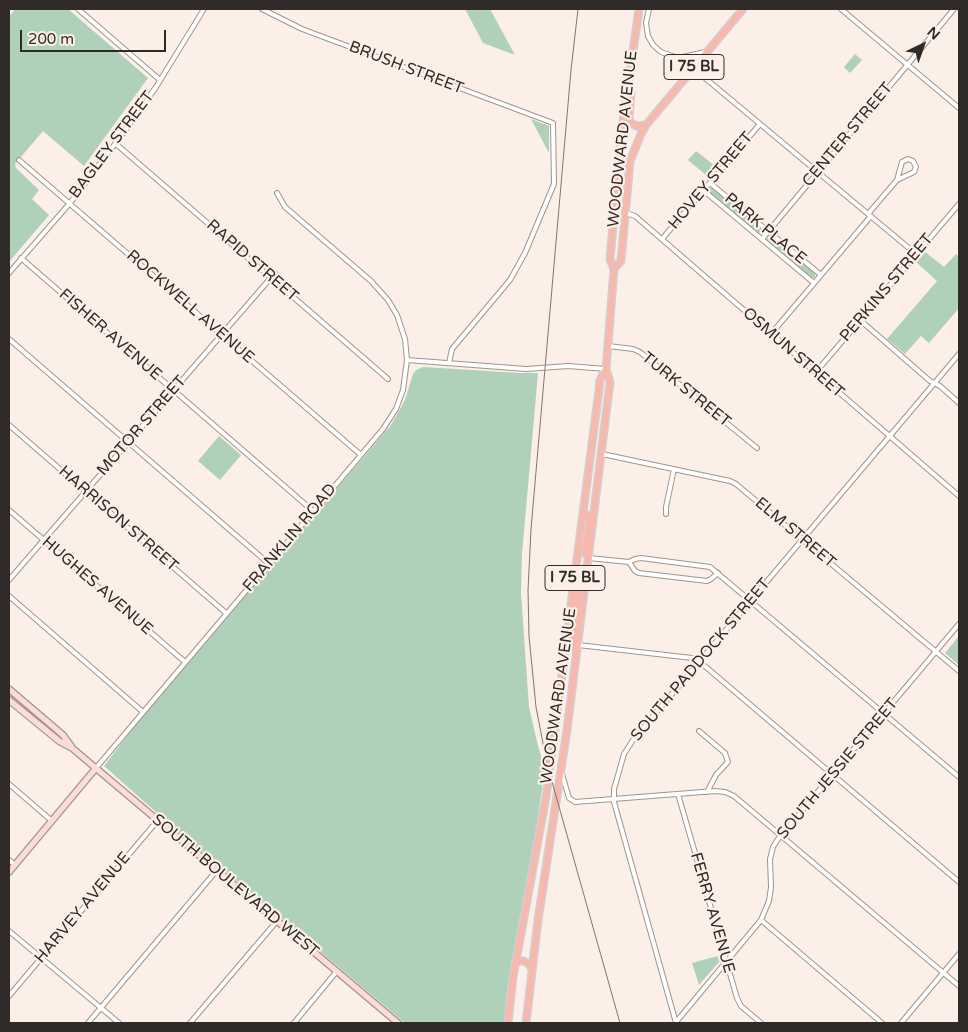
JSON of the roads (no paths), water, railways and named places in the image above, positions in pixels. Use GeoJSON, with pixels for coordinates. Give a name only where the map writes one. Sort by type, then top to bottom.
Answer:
{"type":"FeatureCollection","features":[{"type":"Feature","properties":{"kind":"main road","name":"WOODWARD AVENUE"},"geometry":{"type":"LineString","coordinates":[[526,1023],[538,920],[561,772],[602,454],[610,382],[606,370],[614,269],[610,259],[623,121],[639,9]]}},
{"type":"Feature","properties":{"kind":"main road","name":"WOODWARD AVENUE"},"geometry":{"type":"LineString","coordinates":[[614,269],[621,261],[630,161],[636,144],[646,125],[742,9]]}},
{"type":"Feature","properties":{"kind":"main road"},"geometry":{"type":"LineString","coordinates":[[630,69],[630,122],[636,126],[646,125]]}},
{"type":"Feature","properties":{"kind":"main road","name":"WOODWARD AVENUE"},"geometry":{"type":"LineString","coordinates":[[508,1023],[515,964],[546,797],[600,380],[606,370]]}},
{"type":"Feature","properties":{"kind":"main road"},"geometry":{"type":"LineString","coordinates":[[583,516],[586,514],[590,518],[585,552],[589,558]]}},
{"type":"Feature","properties":{"kind":"main road"},"geometry":{"type":"LineString","coordinates":[[574,580],[578,590],[571,646],[575,648],[578,645]]}},
{"type":"Feature","properties":{"kind":"main road"},"geometry":{"type":"LineString","coordinates":[[515,964],[519,961],[524,961],[529,964],[532,971]]}},
{"type":"Feature","properties":{"kind":"street"},"geometry":{"type":"LineString","coordinates":[[78,9],[160,80]]}},
{"type":"Feature","properties":{"kind":"street","name":"BAGLEY STREET"},"geometry":{"type":"LineString","coordinates":[[9,273],[70,202],[116,144],[160,80],[204,9]]}},
{"type":"Feature","properties":{"kind":"street","name":"BRUSH STREET"},"geometry":{"type":"LineString","coordinates":[[262,9],[302,29],[554,123],[554,184],[517,269],[506,285],[454,346],[450,354],[449,363]]}},
{"type":"Feature","properties":{"kind":"street"},"geometry":{"type":"LineString","coordinates":[[649,9],[646,23],[648,36],[653,45],[661,52],[678,58],[706,52]]}},
{"type":"Feature","properties":{"kind":"street"},"geometry":{"type":"LineString","coordinates":[[841,9],[959,108]]}},
{"type":"Feature","properties":{"kind":"street","name":"CENTER STREET"},"geometry":{"type":"LineString","coordinates":[[762,239],[954,9]]}},
{"type":"Feature","properties":{"kind":"street"},"geometry":{"type":"LineString","coordinates":[[693,68],[916,254]]}},
{"type":"Feature","properties":{"kind":"street","name":"HOVEY STREET"},"geometry":{"type":"LineString","coordinates":[[662,239],[760,124]]}},
{"type":"Feature","properties":{"kind":"street","name":"RAPID STREET"},"geometry":{"type":"LineString","coordinates":[[116,144],[388,378]]}},
{"type":"Feature","properties":{"kind":"street"},"geometry":{"type":"LineString","coordinates":[[771,334],[897,180],[902,162],[908,159],[913,161],[916,166],[914,172],[897,180]]}},
{"type":"Feature","properties":{"kind":"street","name":"ROCKWELL AVENUE"},"geometry":{"type":"LineString","coordinates":[[19,160],[70,202],[361,455]]}},
{"type":"Feature","properties":{"kind":"street","name":"PARK PLACE"},"geometry":{"type":"LineString","coordinates":[[710,183],[821,275]]}},
{"type":"Feature","properties":{"kind":"street","name":"PARK PLACE"},"geometry":{"type":"LineString","coordinates":[[703,190],[814,283]]}},
{"type":"Feature","properties":{"kind":"street","name":"FRANKLIN ROAD"},"geometry":{"type":"LineString","coordinates":[[9,872],[268,563],[386,426],[396,409],[405,385],[407,360],[405,339],[393,308],[371,281],[285,207],[277,193]]}},
{"type":"Feature","properties":{"kind":"street","name":"PERKINS STREET"},"geometry":{"type":"LineString","coordinates":[[816,372],[959,206]]}},
{"type":"Feature","properties":{"kind":"street","name":"OSMUN STREET"},"geometry":{"type":"LineString","coordinates":[[626,213],[635,216],[959,496]]}},
{"type":"Feature","properties":{"kind":"street","name":"FISHER AVENUE"},"geometry":{"type":"LineString","coordinates":[[21,258],[313,511]]}},
{"type":"Feature","properties":{"kind":"street","name":"MOTOR STREET"},"geometry":{"type":"LineString","coordinates":[[9,580],[275,273]]}},
{"type":"Feature","properties":{"kind":"street"},"geometry":{"type":"LineString","coordinates":[[860,320],[959,402]]}},
{"type":"Feature","properties":{"kind":"street"},"geometry":{"type":"LineString","coordinates":[[9,339],[268,563]]}},
{"type":"Feature","properties":{"kind":"street","name":"TURK STREET"},"geometry":{"type":"LineString","coordinates":[[608,346],[630,348],[638,351],[757,448]]}},
{"type":"Feature","properties":{"kind":"street","name":"SOUTH PADDOCK STREET"},"geometry":{"type":"LineString","coordinates":[[676,1023],[613,799],[621,762],[629,746],[959,354]]}},
{"type":"Feature","properties":{"kind":"street"},"geometry":{"type":"LineString","coordinates":[[407,360],[526,369],[568,366],[606,370]]}},
{"type":"Feature","properties":{"kind":"street","name":"HARRISON STREET"},"geometry":{"type":"LineString","coordinates":[[9,425],[226,613]]}},
{"type":"Feature","properties":{"kind":"street","name":"ELM STREET"},"geometry":{"type":"LineString","coordinates":[[602,454],[734,483],[959,671]]}},
{"type":"Feature","properties":{"kind":"street"},"geometry":{"type":"LineString","coordinates":[[666,514],[674,469]]}},
{"type":"Feature","properties":{"kind":"street","name":"HUGHES AVENUE"},"geometry":{"type":"LineString","coordinates":[[9,510],[185,662]]}},
{"type":"Feature","properties":{"kind":"street"},"geometry":{"type":"LineString","coordinates":[[589,558],[629,562],[641,558],[706,566],[718,573],[959,778]]}},
{"type":"Feature","properties":{"kind":"street"},"geometry":{"type":"LineString","coordinates":[[629,562],[636,572],[648,574],[707,581],[718,573]]}},
{"type":"Feature","properties":{"kind":"street"},"geometry":{"type":"LineString","coordinates":[[9,596],[143,712]]}},
{"type":"Feature","properties":{"kind":"street","name":"SOUTH JESSIE STREET"},"geometry":{"type":"LineString","coordinates":[[676,1023],[761,920],[767,908],[770,894],[771,853],[781,835],[959,624]]}},
{"type":"Feature","properties":{"kind":"street"},"geometry":{"type":"LineString","coordinates":[[578,645],[692,658],[700,662],[959,882]]}},
{"type":"Feature","properties":{"kind":"street","name":"SOUTH BOULEVARD WEST"},"geometry":{"type":"LineString","coordinates":[[9,689],[63,735],[72,748]]}},
{"type":"Feature","properties":{"kind":"street","name":"SOUTH BOULEVARD WEST"},"geometry":{"type":"LineString","coordinates":[[9,700],[52,735],[72,748],[398,1023]]}},
{"type":"Feature","properties":{"kind":"street"},"geometry":{"type":"LineString","coordinates":[[699,731],[725,753],[728,762],[716,775],[707,792]]}},
{"type":"Feature","properties":{"kind":"street"},"geometry":{"type":"LineString","coordinates":[[561,772],[569,798],[572,801],[722,791],[734,796],[959,986]]}},
{"type":"Feature","properties":{"kind":"street"},"geometry":{"type":"LineString","coordinates":[[9,784],[52,821]]}},
{"type":"Feature","properties":{"kind":"street","name":"FERRY AVENUE"},"geometry":{"type":"LineString","coordinates":[[678,794],[726,964],[739,1003],[761,1023]]}},
{"type":"Feature","properties":{"kind":"street","name":"HARVEY AVENUE"},"geometry":{"type":"LineString","coordinates":[[9,996],[158,820]]}},
{"type":"Feature","properties":{"kind":"street"},"geometry":{"type":"LineString","coordinates":[[9,860],[15,865]]}},
{"type":"Feature","properties":{"kind":"street"},"geometry":{"type":"LineString","coordinates":[[88,1023],[217,870]]}},
{"type":"Feature","properties":{"kind":"street"},"geometry":{"type":"LineString","coordinates":[[761,920],[882,1023]]}},
{"type":"Feature","properties":{"kind":"street"},"geometry":{"type":"LineString","coordinates":[[190,1023],[277,921]]}},
{"type":"Feature","properties":{"kind":"street"},"geometry":{"type":"LineString","coordinates":[[9,930],[118,1023]]}},
{"type":"Feature","properties":{"kind":"street"},"geometry":{"type":"LineString","coordinates":[[901,1023],[959,954]]}},
{"type":"Feature","properties":{"kind":"street"},"geometry":{"type":"LineString","coordinates":[[294,1023],[337,972]]}},
{"type":"Feature","properties":{"kind":"railway"},"geometry":{"type":"LineString","coordinates":[[578,9],[531,529],[528,590],[529,636],[536,707],[547,764],[620,1023]]}}]}
